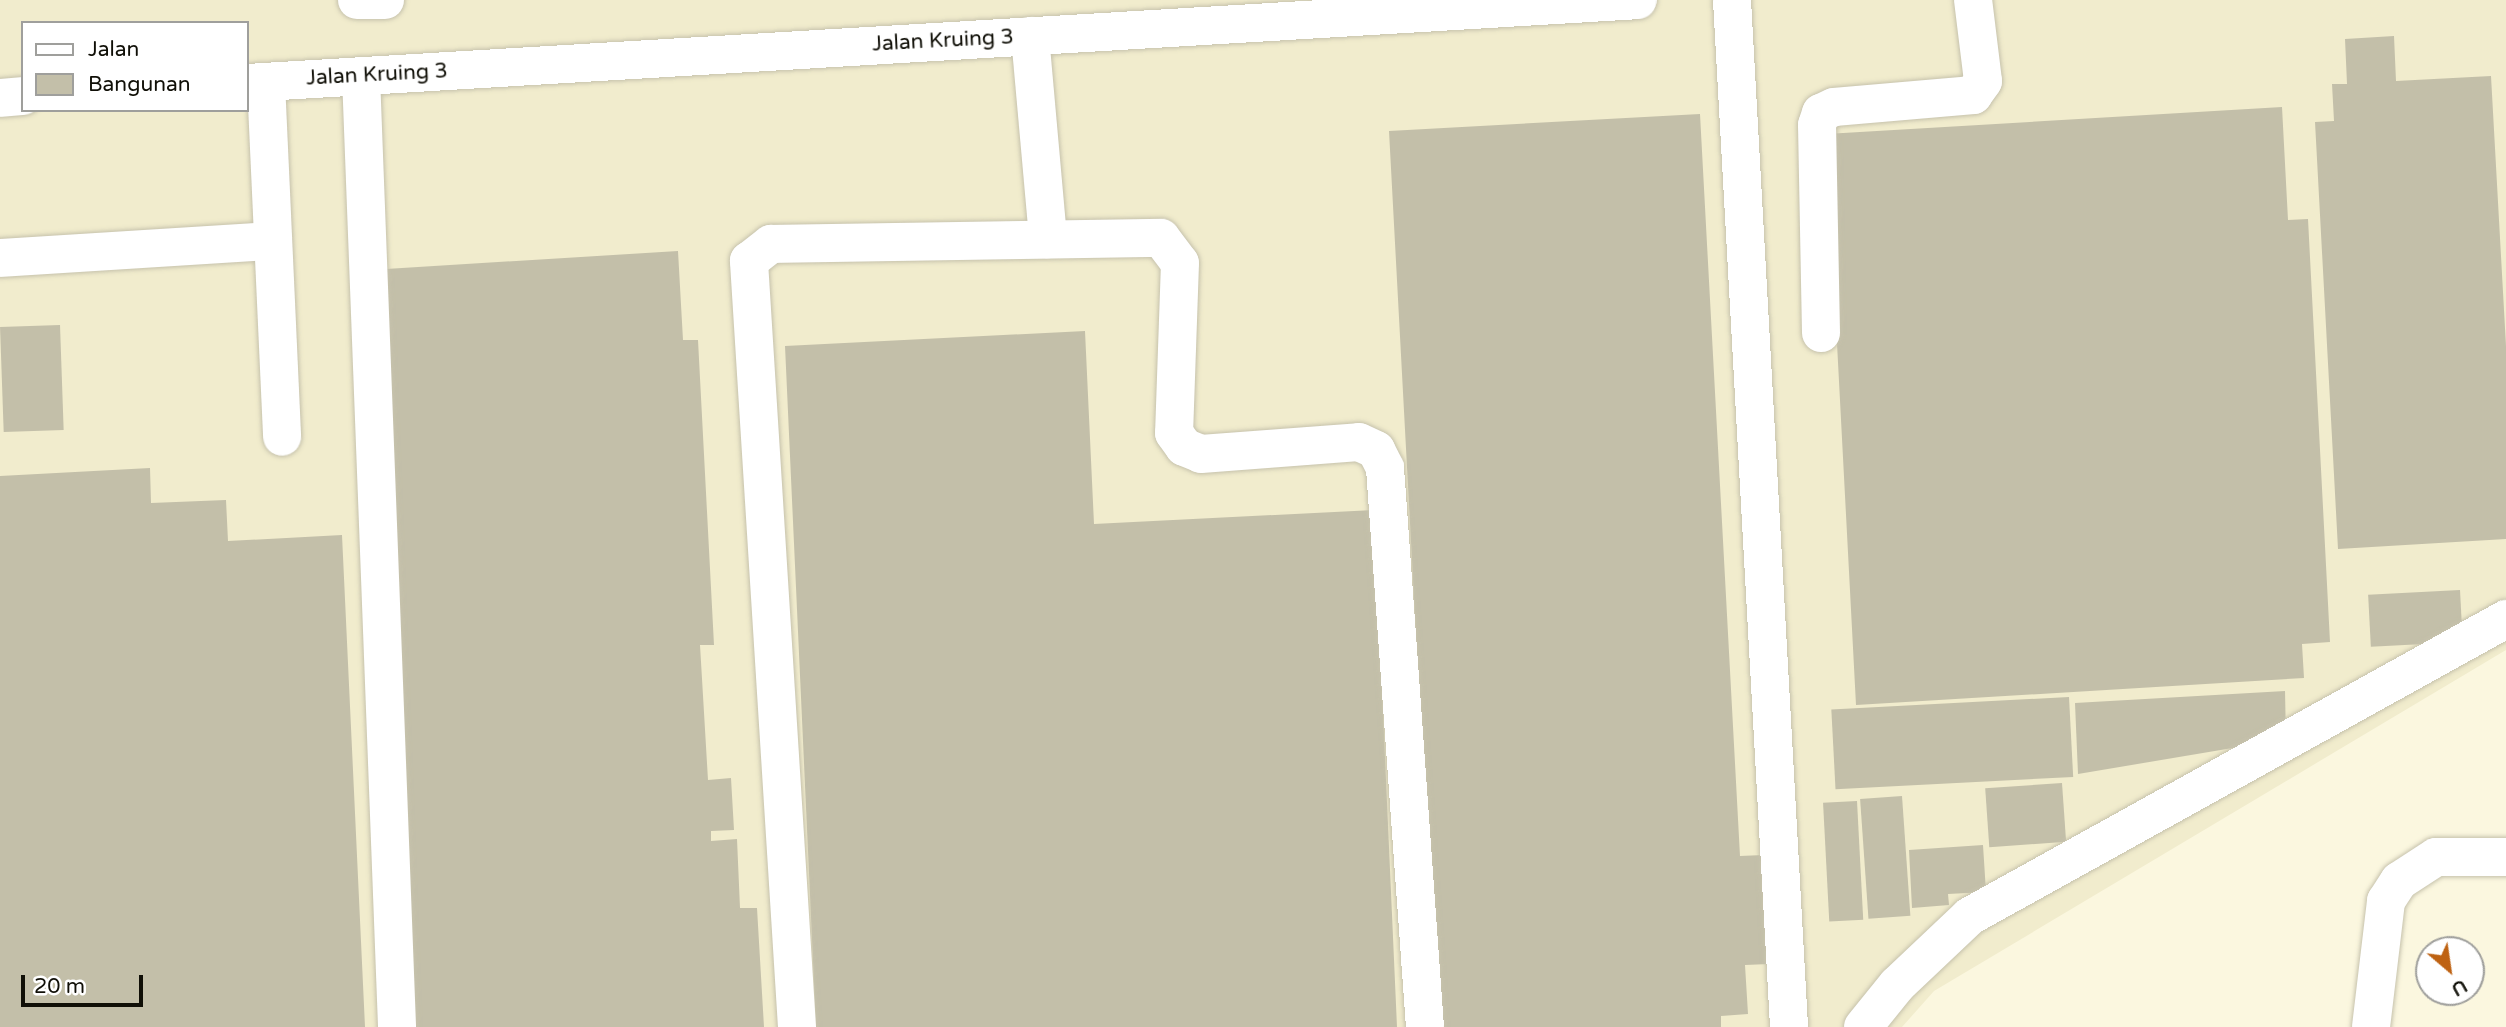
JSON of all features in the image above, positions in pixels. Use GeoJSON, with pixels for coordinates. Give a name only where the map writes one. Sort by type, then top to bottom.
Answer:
{"type":"FeatureCollection","features":[{"type":"Feature","properties":{"kind":"street"},"geometry":{"type":"LineString","coordinates":[[357,0],[385,0]]}},
{"type":"Feature","properties":{"kind":"street","name":"Jalan Kruing 3"},"geometry":{"type":"LineString","coordinates":[[256,82],[1639,0]]}},
{"type":"Feature","properties":{"kind":"street"},"geometry":{"type":"LineString","coordinates":[[1732,0],[1788,1027]]}},
{"type":"Feature","properties":{"kind":"street"},"geometry":{"type":"LineString","coordinates":[[1821,333],[1817,125],[1821,113],[1834,107],[1973,95],[1983,81],[1973,0]]}},
{"type":"Feature","properties":{"kind":"street"},"geometry":{"type":"LineString","coordinates":[[1030,36],[1048,239]]}},
{"type":"Feature","properties":{"kind":"street"},"geometry":{"type":"LineString","coordinates":[[361,76],[397,1027]]}},
{"type":"Feature","properties":{"kind":"street"},"geometry":{"type":"LineString","coordinates":[[256,82],[282,437]]}},
{"type":"Feature","properties":{"kind":"street"},"geometry":{"type":"LineString","coordinates":[[0,98],[21,96]]}},
{"type":"Feature","properties":{"kind":"street"},"geometry":{"type":"LineString","coordinates":[[797,1027],[749,261],[771,244],[1161,238],[1173,250],[1180,263],[1174,433],[1184,447],[1200,454],[1359,442],[1376,450],[1385,468],[1425,1027]]}},
{"type":"Feature","properties":{"kind":"street"},"geometry":{"type":"LineString","coordinates":[[0,258],[269,241]]}},
{"type":"Feature","properties":{"kind":"street"},"geometry":{"type":"LineString","coordinates":[[1863,1027],[1897,985],[1970,916],[2506,619]]}},
{"type":"Feature","properties":{"kind":"street"},"geometry":{"type":"LineString","coordinates":[[2371,1027],[2386,901],[2399,881],[2436,857],[2506,857]]}},
{"type":"Feature","properties":{"kind":"shaded area"},"geometry":{"type":"Polygon","coordinates":[[[0,0],[2506,0],[2506,650],[1934,991],[1902,1027],[0,1027],[0,0]]]}},
{"type":"Feature","properties":{"kind":"building"},"geometry":{"type":"Polygon","coordinates":[[[2394,36],[2396,81],[2491,76],[2506,346],[2506,539],[2338,549],[2315,122],[2334,121],[2332,84],[2347,84],[2345,39],[2394,36]]]}},
{"type":"Feature","properties":{"kind":"building"},"geometry":{"type":"Polygon","coordinates":[[[2282,107],[2288,220],[2308,219],[2330,642],[2302,644],[2304,678],[1856,705],[1826,134],[2282,107]]]}},
{"type":"Feature","properties":{"kind":"building"},"geometry":{"type":"Polygon","coordinates":[[[1700,114],[1740,856],[1763,855],[1769,964],[1745,965],[1748,1014],[1721,1016],[1721,1027],[1437,1027],[1389,131],[1700,114]]]}},
{"type":"Feature","properties":{"kind":"building"},"geometry":{"type":"Polygon","coordinates":[[[678,251],[683,340],[698,340],[714,645],[700,645],[708,780],[731,778],[734,830],[711,831],[711,841],[737,839],[740,908],[757,908],[764,1027],[412,1027],[370,270],[678,251]]]}},
{"type":"Feature","properties":{"kind":"building"},"geometry":{"type":"Polygon","coordinates":[[[60,325],[64,430],[4,432],[0,327],[60,325]]]}},
{"type":"Feature","properties":{"kind":"building"},"geometry":{"type":"Polygon","coordinates":[[[1085,331],[1094,524],[1374,510],[1397,1027],[816,1027],[785,346],[1085,331]]]}},
{"type":"Feature","properties":{"kind":"building"},"geometry":{"type":"Polygon","coordinates":[[[150,468],[151,503],[226,500],[228,541],[342,535],[365,1027],[0,1027],[0,476],[150,468]]]}},
{"type":"Feature","properties":{"kind":"building"},"geometry":{"type":"Polygon","coordinates":[[[2460,590],[2463,642],[2371,647],[2368,595],[2460,590]]]}},
{"type":"Feature","properties":{"kind":"building"},"geometry":{"type":"Polygon","coordinates":[[[2285,691],[2286,739],[2078,774],[2075,703],[2285,691]]]}},
{"type":"Feature","properties":{"kind":"building"},"geometry":{"type":"Polygon","coordinates":[[[2069,697],[2073,777],[1836,789],[1831,709],[2069,697]]]}},
{"type":"Feature","properties":{"kind":"building"},"geometry":{"type":"Polygon","coordinates":[[[2062,783],[2066,842],[1989,847],[1985,788],[2062,783]]]}},
{"type":"Feature","properties":{"kind":"building"},"geometry":{"type":"Polygon","coordinates":[[[1902,796],[1910,916],[1868,919],[1860,799],[1902,796]]]}},
{"type":"Feature","properties":{"kind":"building"},"geometry":{"type":"Polygon","coordinates":[[[1857,801],[1863,920],[1829,922],[1823,803],[1857,801]]]}},
{"type":"Feature","properties":{"kind":"building"},"geometry":{"type":"Polygon","coordinates":[[[1983,845],[1986,892],[1948,894],[1949,905],[1912,908],[1909,850],[1983,845]]]}}]}
